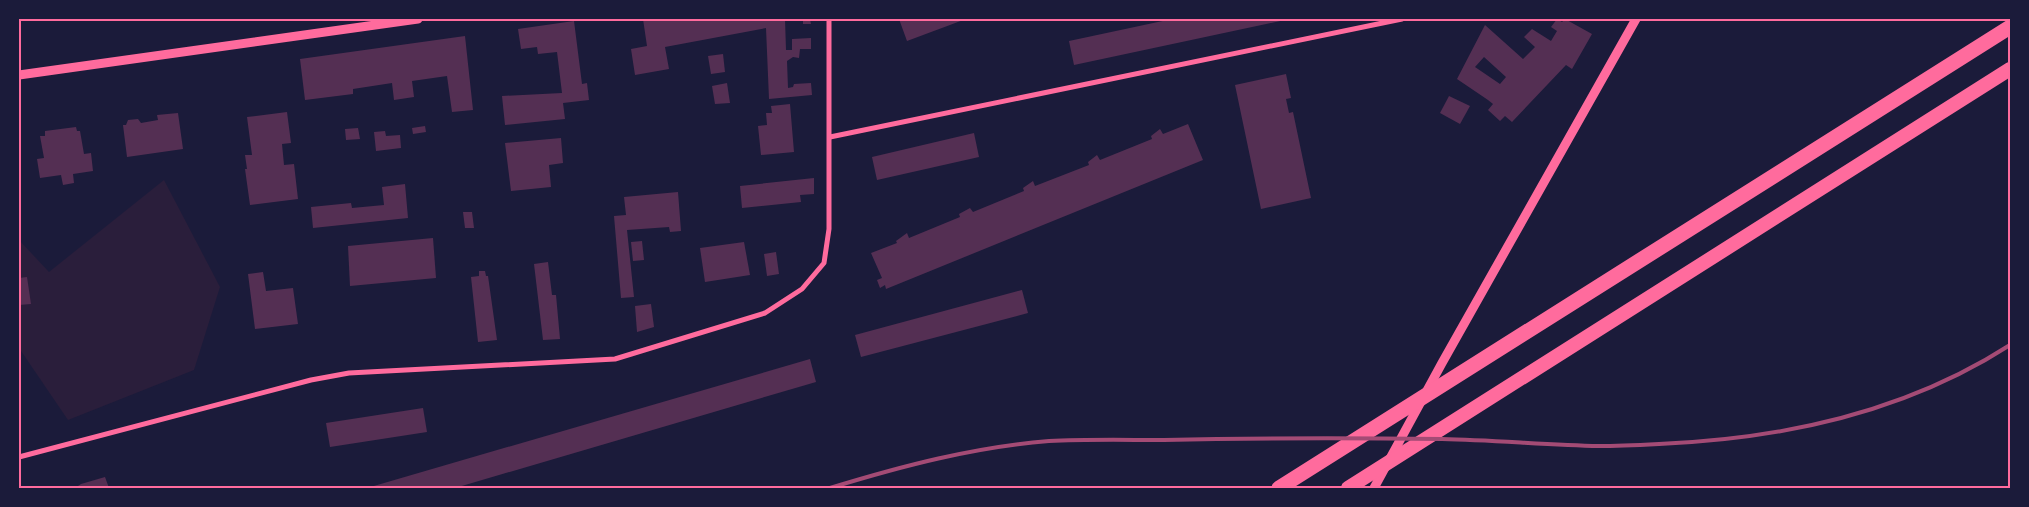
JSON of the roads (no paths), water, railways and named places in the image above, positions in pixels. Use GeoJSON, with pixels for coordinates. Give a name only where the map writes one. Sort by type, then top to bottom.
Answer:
{"type":"FeatureCollection","features":[{"type":"Feature","properties":{"kind":"highway"},"geometry":{"type":"LineString","coordinates":[[1280,488],[2010,27]]}},
{"type":"Feature","properties":{"kind":"highway"},"geometry":{"type":"LineString","coordinates":[[1348,488],[2010,69]]}},
{"type":"Feature","properties":{"kind":"street"},"geometry":{"type":"LineString","coordinates":[[19,75],[418,19]]}},
{"type":"Feature","properties":{"kind":"street"},"geometry":{"type":"LineString","coordinates":[[19,457],[311,380],[339,375],[615,359],[765,313],[802,289],[824,263],[829,229],[829,19]]}},
{"type":"Feature","properties":{"kind":"street"},"geometry":{"type":"LineString","coordinates":[[830,137],[1402,19]]}},
{"type":"Feature","properties":{"kind":"street"},"geometry":{"type":"LineString","coordinates":[[1374,488],[1442,363],[1636,19]]}},
{"type":"Feature","properties":{"kind":"railway"},"geometry":{"type":"LineString","coordinates":[[830,488],[938,459],[993,448],[1049,441],[1407,439],[1606,446],[1705,441],[1751,436],[1842,418],[1886,404],[1929,388],[1970,368],[2010,345]]}}]}
